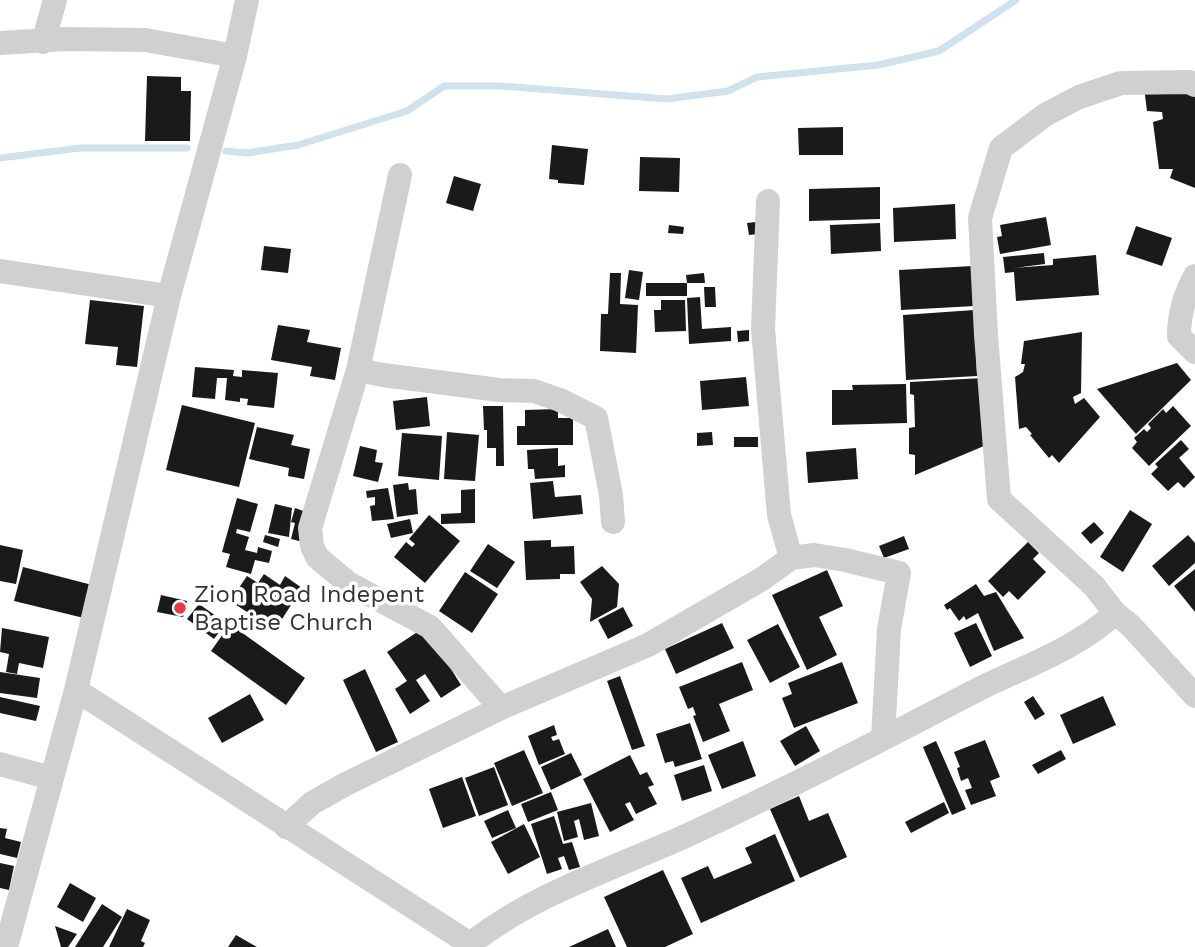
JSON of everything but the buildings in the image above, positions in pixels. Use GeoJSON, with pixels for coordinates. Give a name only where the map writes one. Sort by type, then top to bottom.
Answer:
{"type":"FeatureCollection","features":[{"type":"Feature","properties":{"kind":"street"},"geometry":{"type":"LineString","coordinates":[[43,42],[55,0]]}},
{"type":"Feature","properties":{"kind":"street"},"geometry":{"type":"LineString","coordinates":[[6,947],[76,690],[169,296],[235,56],[247,0]]}},
{"type":"Feature","properties":{"kind":"street"},"geometry":{"type":"LineString","coordinates":[[0,43],[65,39],[145,40],[235,56]]}},
{"type":"Feature","properties":{"kind":"street"},"geometry":{"type":"LineString","coordinates":[[1195,85],[1189,82],[1121,83],[1079,97],[1045,115],[1001,148],[980,218],[999,499],[1094,586],[1115,613],[1130,625],[1195,696]]}},
{"type":"Feature","properties":{"kind":"street"},"geometry":{"type":"LineString","coordinates":[[400,174],[358,370],[310,528],[312,546],[317,557],[348,583],[430,627],[501,708]]}},
{"type":"Feature","properties":{"kind":"street"},"geometry":{"type":"LineString","coordinates":[[768,201],[763,285],[764,340],[779,515],[791,558]]}},
{"type":"Feature","properties":{"kind":"street"},"geometry":{"type":"LineString","coordinates":[[0,271],[169,296]]}},
{"type":"Feature","properties":{"kind":"street"},"geometry":{"type":"LineString","coordinates":[[1195,276],[1187,290],[1179,323],[1179,336],[1195,352]]}},
{"type":"Feature","properties":{"kind":"street"},"geometry":{"type":"LineString","coordinates":[[358,370],[486,389],[534,391],[560,400],[596,418],[611,495],[613,522]]}},
{"type":"Feature","properties":{"kind":"street"},"geometry":{"type":"LineString","coordinates":[[286,827],[312,803],[346,783],[501,708],[648,645],[751,586],[791,558],[824,556],[899,573],[889,629],[883,738]]}},
{"type":"Feature","properties":{"kind":"street"},"geometry":{"type":"LineString","coordinates":[[76,690],[473,945],[496,924],[555,894],[720,820],[1077,641],[1101,626],[1115,613]]}},
{"type":"Feature","properties":{"kind":"street"},"geometry":{"type":"LineString","coordinates":[[0,764],[51,778]]}},
{"type":"Feature","properties":{"kind":"waterway"},"geometry":{"type":"LineString","coordinates":[[226,151],[247,153],[298,145],[407,111],[444,86],[501,86],[667,99],[728,91],[757,77],[878,65],[939,51],[1016,0]]}},
{"type":"Feature","properties":{"kind":"waterway"},"geometry":{"type":"LineString","coordinates":[[0,158],[80,148],[187,148]]}},
{"type":"Feature","properties":{"kind":"place","name":"Zion Road Indepent Baptise Church"},"geometry":{"type":"Point","coordinates":[180,608]}}]}
